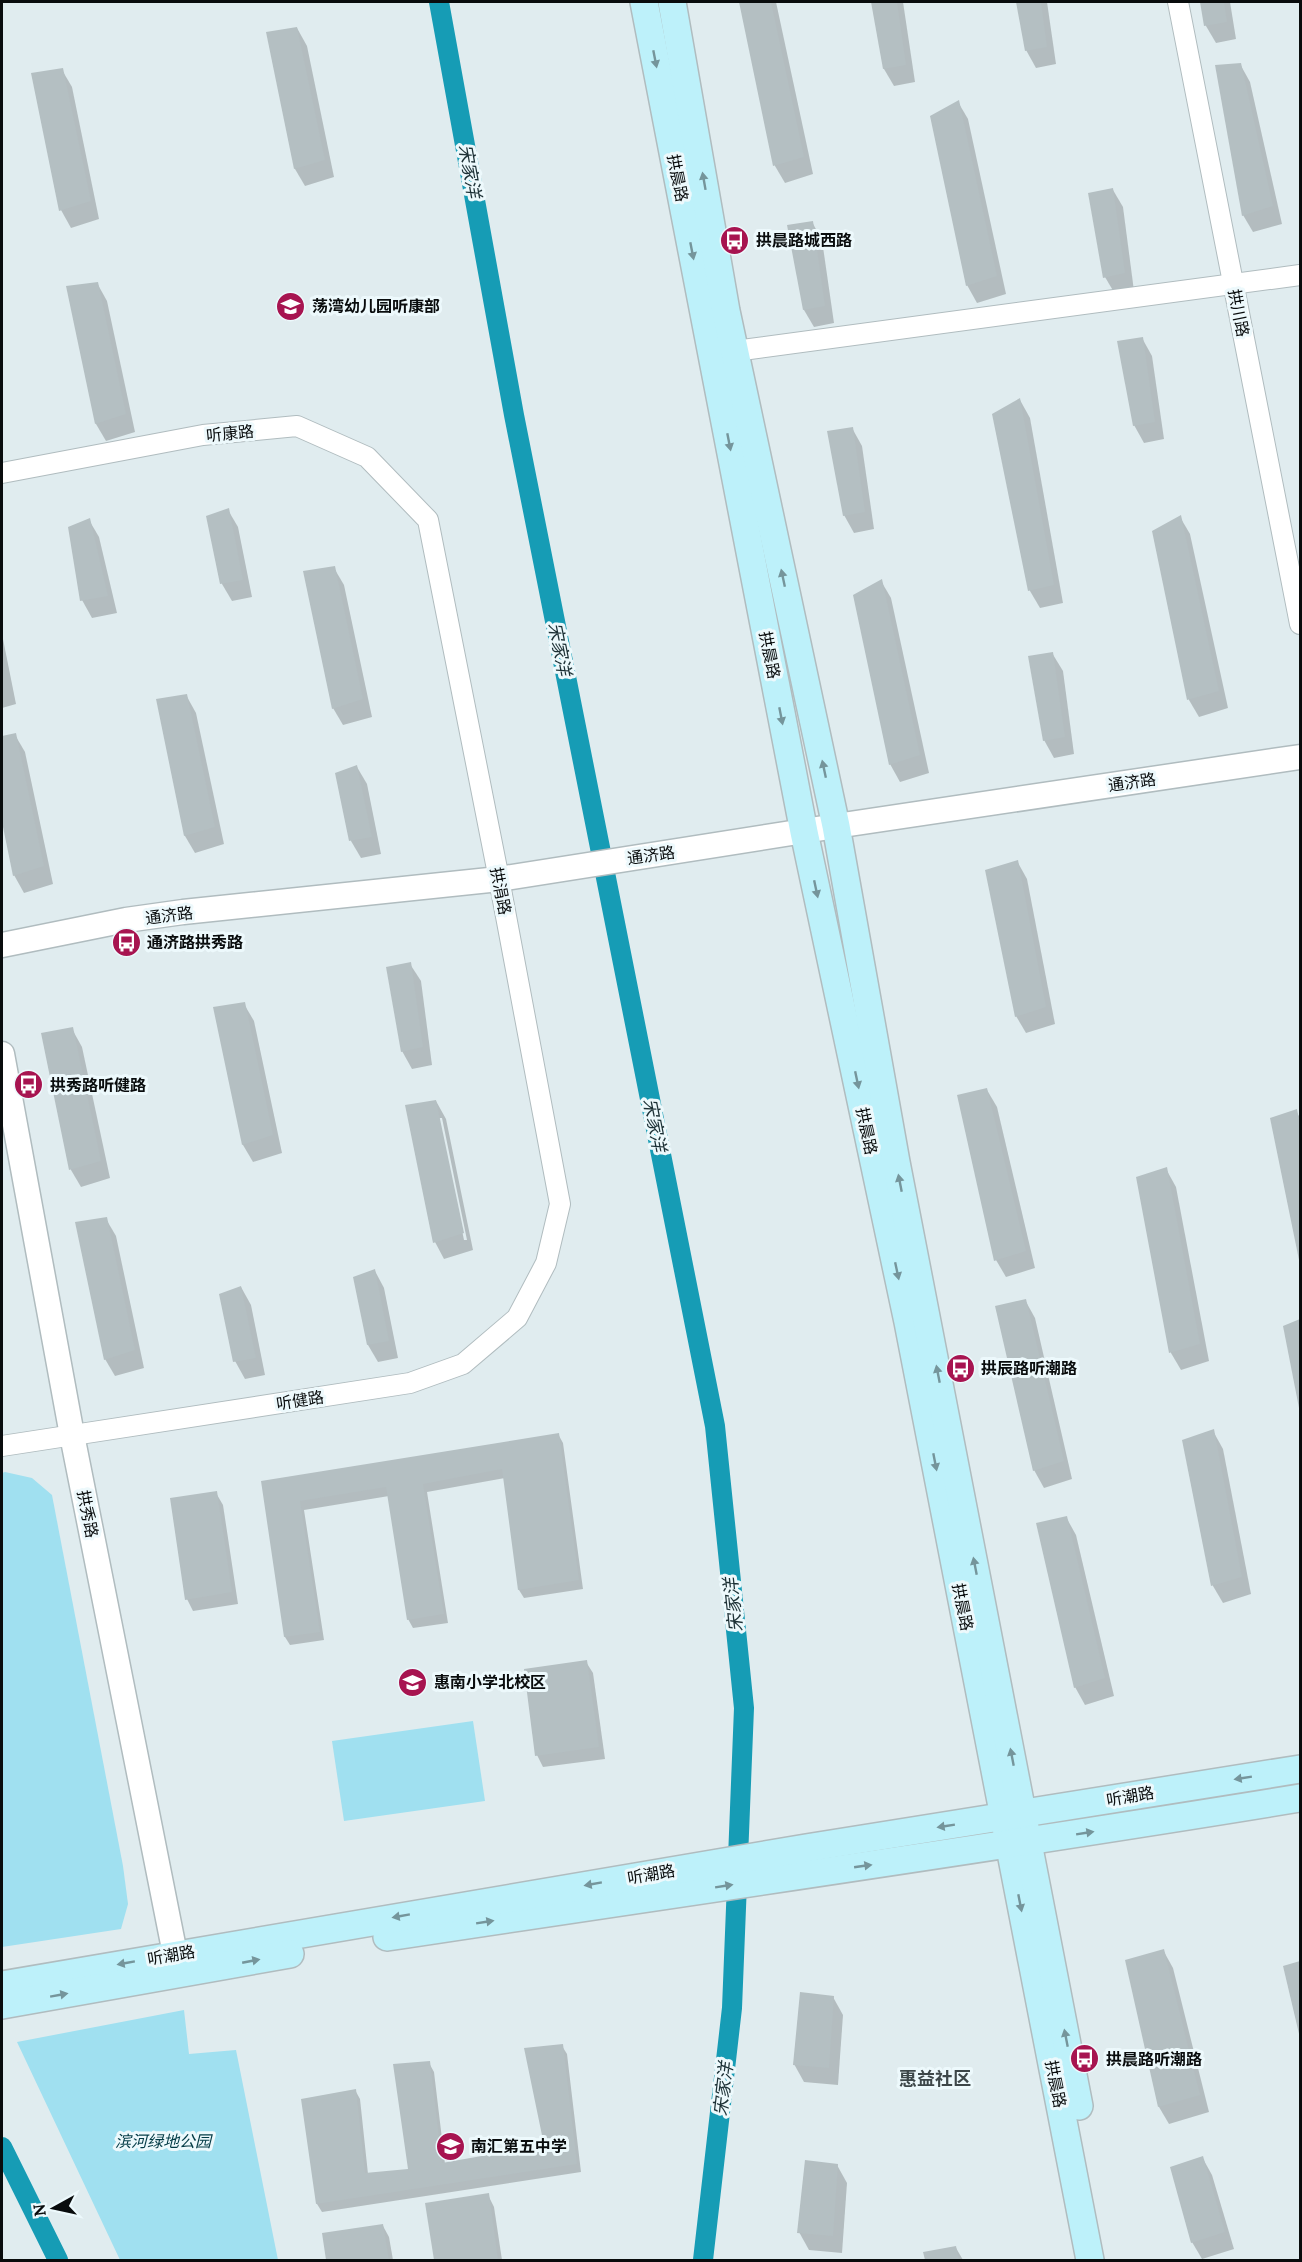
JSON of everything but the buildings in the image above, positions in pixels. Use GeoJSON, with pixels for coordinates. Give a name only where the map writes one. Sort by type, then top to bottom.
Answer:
{"type":"FeatureCollection","features":[{"type":"Feature","properties":{"kind":"main road","name":"拱晨路"},"geometry":{"type":"LineString","coordinates":[[644,2],[804,832],[1014,1816]]}},
{"type":"Feature","properties":{"kind":"main road","name":"拱晨路"},"geometry":{"type":"LineString","coordinates":[[672,2],[735,351],[836,826],[1014,1816],[1090,2260]]}},
{"type":"Feature","properties":{"kind":"main road","name":"听潮路"},"geometry":{"type":"LineString","coordinates":[[2,1985],[336,1945],[669,1883],[806,1861],[1014,1816],[1300,1769]]}},
{"type":"Feature","properties":{"kind":"main road","name":"听潮路"},"geometry":{"type":"LineString","coordinates":[[806,1861],[1018,1844],[1300,1798]]}},
{"type":"Feature","properties":{"kind":"main road","name":"拱晨路"},"geometry":{"type":"LineString","coordinates":[[1018,1844],[1071,2062],[1107,2260]]}},
{"type":"Feature","properties":{"kind":"main road","name":"听潮路"},"geometry":{"type":"LineString","coordinates":[[2,2005],[177,1964]]}},
{"type":"Feature","properties":{"kind":"street","name":"拱川路"},"geometry":{"type":"LineString","coordinates":[[1178,2],[1300,624]]}},
{"type":"Feature","properties":{"kind":"street"},"geometry":{"type":"LineString","coordinates":[[735,351],[1300,275]]}},
{"type":"Feature","properties":{"kind":"street","name":"听康路"},"geometry":{"type":"LineString","coordinates":[[2,474],[203,435],[297,426],[367,457],[428,520]]}},
{"type":"Feature","properties":{"kind":"street","name":"拱涓路"},"geometry":{"type":"LineString","coordinates":[[428,520],[560,1204],[546,1263]]}},
{"type":"Feature","properties":{"kind":"street","name":"通济路"},"geometry":{"type":"LineString","coordinates":[[2,945],[126,920],[499,879],[1300,757]]}},
{"type":"Feature","properties":{"kind":"street","name":"拱秀路"},"geometry":{"type":"LineString","coordinates":[[2,1054],[72,1435],[177,1964]]}},
{"type":"Feature","properties":{"kind":"street","name":"听健路"},"geometry":{"type":"LineString","coordinates":[[2,1446],[410,1383],[463,1365],[517,1318],[546,1263]]}},
{"type":"Feature","properties":{"kind":"green space"},"geometry":{"type":"Polygon","coordinates":[[[2,1473],[32,1478],[52,1495],[123,1866],[128,1904],[121,1929],[2,1947],[2,1473]]]}},
{"type":"Feature","properties":{"kind":"green space"},"geometry":{"type":"Polygon","coordinates":[[[473,1721],[485,1801],[344,1821],[332,1741],[473,1721]]]}},
{"type":"Feature","properties":{"kind":"green space","name":"滨河绿地公园"},"geometry":{"type":"Polygon","coordinates":[[[184,2010],[189,2054],[236,2050],[278,2260],[120,2260],[17,2042],[184,2010]]]}},
{"type":"Feature","properties":{"kind":"waterway","name":"宋家洋"},"geometry":{"type":"LineString","coordinates":[[439,2],[514,415],[715,1426],[744,1708],[732,2008],[703,2260]]}},
{"type":"Feature","properties":{"kind":"waterway"},"geometry":{"type":"LineString","coordinates":[[2,2147],[58,2260]]}},
{"type":"Feature","properties":{"kind":"place","name":"拱晨路城西路"},"geometry":{"type":"Point","coordinates":[735,240]}},
{"type":"Feature","properties":{"kind":"place","name":"荡湾幼儿园听康部"},"geometry":{"type":"Point","coordinates":[291,306]}},
{"type":"Feature","properties":{"kind":"place","name":"通济路拱秀路"},"geometry":{"type":"Point","coordinates":[126,942]}},
{"type":"Feature","properties":{"kind":"place","name":"拱秀路听健路"},"geometry":{"type":"Point","coordinates":[29,1085]}},
{"type":"Feature","properties":{"kind":"place","name":"拱辰路听潮路"},"geometry":{"type":"Point","coordinates":[960,1368]}},
{"type":"Feature","properties":{"kind":"place","name":"惠南小学北校区"},"geometry":{"type":"Point","coordinates":[413,1682]}},
{"type":"Feature","properties":{"kind":"place","name":"拱晨路听潮路"},"geometry":{"type":"Point","coordinates":[1085,2059]}},
{"type":"Feature","properties":{"kind":"place","name":"南汇第五中学"},"geometry":{"type":"Point","coordinates":[450,2146]}},
{"type":"Feature","properties":{"kind":"district","name":"惠益社区"},"geometry":{"type":"Point","coordinates":[935,2078]}}]}
